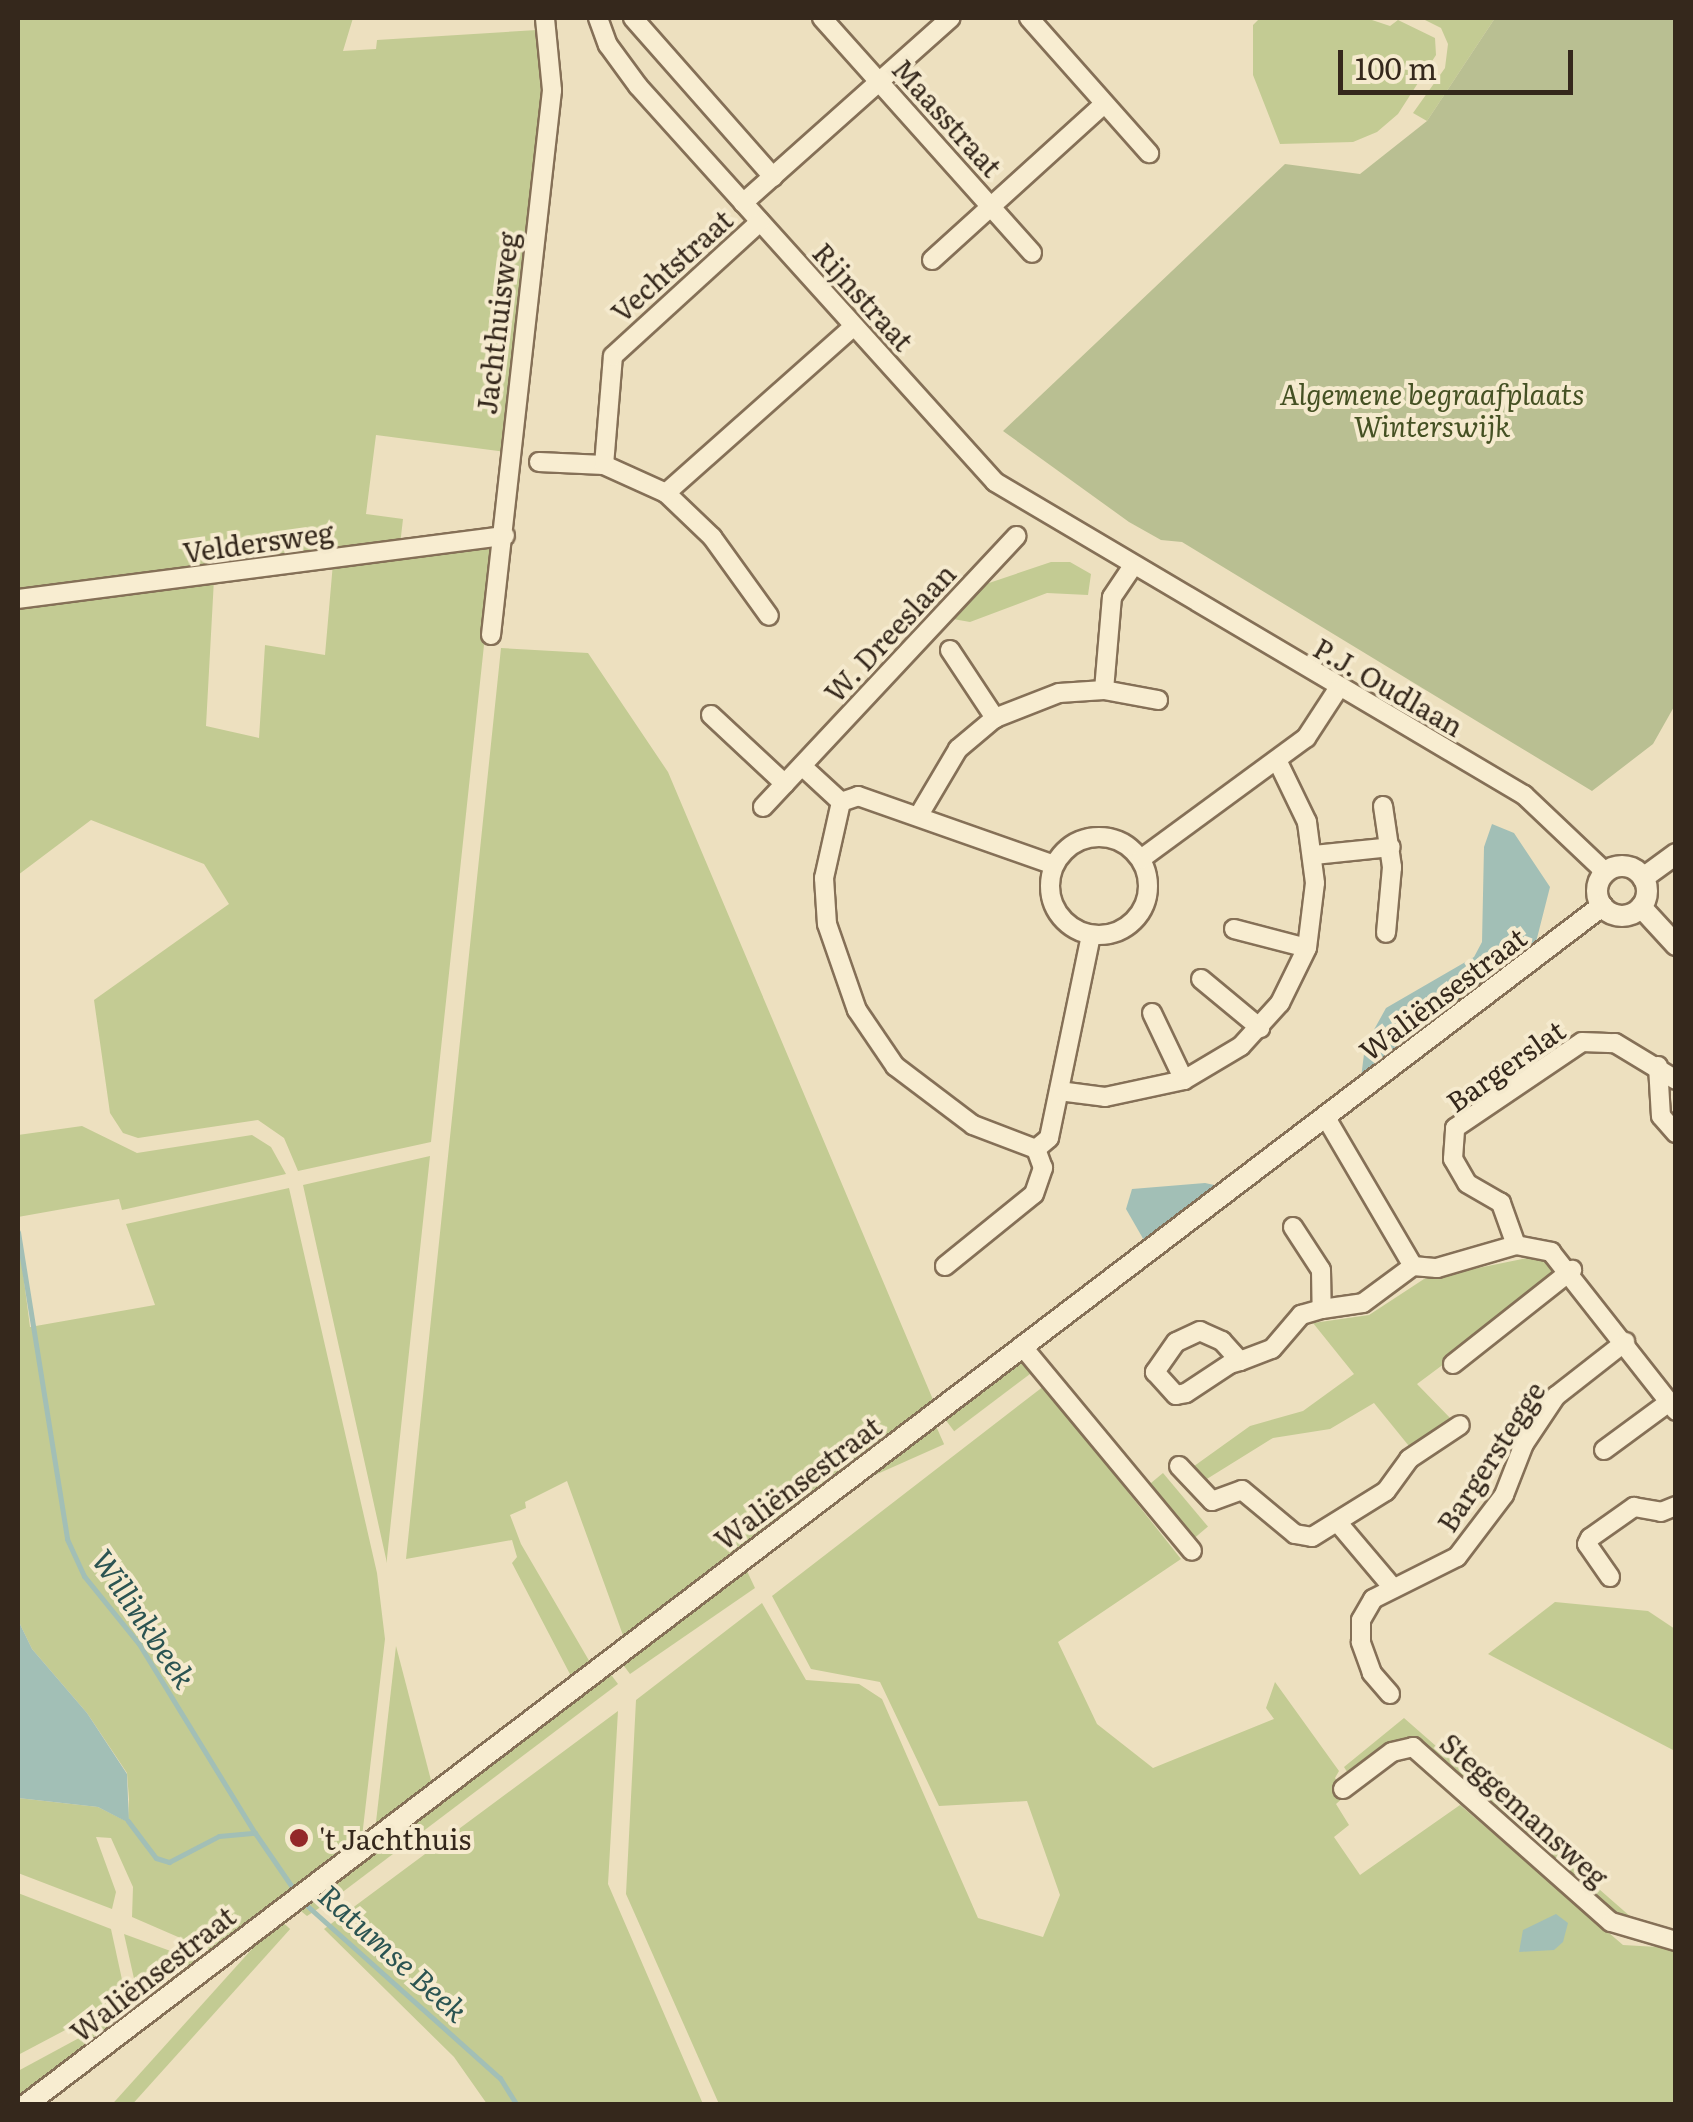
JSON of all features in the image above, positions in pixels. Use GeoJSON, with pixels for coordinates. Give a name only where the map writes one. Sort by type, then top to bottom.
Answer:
{"type":"FeatureCollection","features":[{"type":"Feature","properties":{"kind":"street","name":"Jachthuisweg"},"geometry":{"type":"LineString","coordinates":[[491,635],[552,90],[545,18]]}},
{"type":"Feature","properties":{"kind":"street","name":"Rijnstraat"},"geometry":{"type":"LineString","coordinates":[[598,18],[626,73],[995,482],[1132,567]]}},
{"type":"Feature","properties":{"kind":"street"},"geometry":{"type":"LineString","coordinates":[[633,18],[773,176]]}},
{"type":"Feature","properties":{"kind":"street","name":"Maasstraat"},"geometry":{"type":"LineString","coordinates":[[822,18],[1032,253]]}},
{"type":"Feature","properties":{"kind":"street"},"geometry":{"type":"LineString","coordinates":[[742,203],[951,18]]}},
{"type":"Feature","properties":{"kind":"street"},"geometry":{"type":"LineString","coordinates":[[1028,18],[1148,153]]}},
{"type":"Feature","properties":{"kind":"street"},"geometry":{"type":"LineString","coordinates":[[932,260],[1104,104]]}},
{"type":"Feature","properties":{"kind":"street","name":"Vechtstraat"},"geometry":{"type":"LineString","coordinates":[[604,466],[613,356],[760,222]]}},
{"type":"Feature","properties":{"kind":"street"},"geometry":{"type":"LineString","coordinates":[[666,494],[854,326]]}},
{"type":"Feature","properties":{"kind":"street"},"geometry":{"type":"LineString","coordinates":[[540,462],[604,466],[666,494],[712,537],[769,616]]}},
{"type":"Feature","properties":{"kind":"street","name":"Veldersweg"},"geometry":{"type":"LineString","coordinates":[[18,600],[505,536]]}},
{"type":"Feature","properties":{"kind":"street","name":"W. Dreeslaan"},"geometry":{"type":"LineString","coordinates":[[763,807],[1017,536]]}},
{"type":"Feature","properties":{"kind":"street"},"geometry":{"type":"LineString","coordinates":[[1104,690],[1112,597],[1132,567]]}},
{"type":"Feature","properties":{"kind":"street","name":"P.J. Oudlaan"},"geometry":{"type":"LineString","coordinates":[[1132,567],[1524,796],[1605,872]]}},
{"type":"Feature","properties":{"kind":"street"},"geometry":{"type":"LineString","coordinates":[[950,650],[995,718]]}},
{"type":"Feature","properties":{"kind":"street"},"geometry":{"type":"LineString","coordinates":[[1141,859],[1306,738],[1338,689]]}},
{"type":"Feature","properties":{"kind":"street"},"geometry":{"type":"LineString","coordinates":[[919,816],[958,750],[995,718],[1058,693],[1104,690],[1158,700]]}},
{"type":"Feature","properties":{"kind":"street"},"geometry":{"type":"LineString","coordinates":[[710,714],[785,784]]}},
{"type":"Feature","properties":{"kind":"street"},"geometry":{"type":"LineString","coordinates":[[1058,1090],[1106,1097],[1184,1080],[1260,1028],[1307,948],[1314,854],[1295,790],[1277,760]]}},
{"type":"Feature","properties":{"kind":"street"},"geometry":{"type":"LineString","coordinates":[[802,766],[840,802]]}},
{"type":"Feature","properties":{"kind":"street"},"geometry":{"type":"LineString","coordinates":[[840,802],[858,796],[1054,864]]}},
{"type":"Feature","properties":{"kind":"street"},"geometry":{"type":"LineString","coordinates":[[840,802],[824,878],[827,924],[856,1010],[894,1066],[934,1101],[973,1126],[1036,1148]]}},
{"type":"Feature","properties":{"kind":"street"},"geometry":{"type":"LineString","coordinates":[[1384,806],[1391,846],[1386,933]]}},
{"type":"Feature","properties":{"kind":"street"},"geometry":{"type":"LineString","coordinates":[[1106,836],[1141,859],[1148,876],[1141,913],[1110,934],[1091,935],[1060,917],[1049,882],[1054,864],[1085,838],[1106,836]]}},
{"type":"Feature","properties":{"kind":"street"},"geometry":{"type":"LineString","coordinates":[[1314,854],[1391,846]]}},
{"type":"Feature","properties":{"kind":"street"},"geometry":{"type":"LineString","coordinates":[[1676,854],[1643,878],[1640,907],[1676,945]]}},
{"type":"Feature","properties":{"kind":"street"},"geometry":{"type":"LineString","coordinates":[[1640,907],[1626,916],[1602,906],[1597,889],[1605,872],[1621,866],[1643,878]]}},
{"type":"Feature","properties":{"kind":"street","name":"Waliënsestraat"},"geometry":{"type":"LineString","coordinates":[[27,2104],[1602,906]]}},
{"type":"Feature","properties":{"kind":"street"},"geometry":{"type":"LineString","coordinates":[[1234,929],[1307,948]]}},
{"type":"Feature","properties":{"kind":"street"},"geometry":{"type":"LineString","coordinates":[[1036,1148],[1049,1138],[1091,935]]}},
{"type":"Feature","properties":{"kind":"street"},"geometry":{"type":"LineString","coordinates":[[1201,979],[1260,1028]]}},
{"type":"Feature","properties":{"kind":"street"},"geometry":{"type":"LineString","coordinates":[[1152,1014],[1184,1080]]}},
{"type":"Feature","properties":{"kind":"street","name":"Bargerslat"},"geometry":{"type":"LineString","coordinates":[[1516,1245],[1501,1202],[1467,1182],[1453,1159],[1455,1128],[1582,1042],[1615,1042],[1676,1080]]}},
{"type":"Feature","properties":{"kind":"street"},"geometry":{"type":"LineString","coordinates":[[1658,1066],[1661,1116],[1676,1133]]}},
{"type":"Feature","properties":{"kind":"street"},"geometry":{"type":"LineString","coordinates":[[1325,1116],[1413,1266]]}},
{"type":"Feature","properties":{"kind":"street"},"geometry":{"type":"LineString","coordinates":[[945,1266],[1034,1194],[1043,1168],[1036,1148]]}},
{"type":"Feature","properties":{"kind":"street"},"geometry":{"type":"LineString","coordinates":[[1293,1227],[1322,1270],[1322,1309]]}},
{"type":"Feature","properties":{"kind":"street"},"geometry":{"type":"LineString","coordinates":[[1240,1361],[1222,1340],[1200,1331],[1176,1342],[1155,1372],[1176,1395],[1240,1361],[1272,1349],[1301,1315],[1363,1303],[1413,1266],[1437,1268],[1516,1245],[1552,1252],[1572,1270],[1672,1406],[1604,1450]]}},
{"type":"Feature","properties":{"kind":"street"},"geometry":{"type":"LineString","coordinates":[[1453,1364],[1572,1270]]}},
{"type":"Feature","properties":{"kind":"street","name":"Bargerstegge"},"geometry":{"type":"LineString","coordinates":[[1390,1694],[1372,1673],[1361,1631],[1373,1599],[1457,1557],[1504,1494],[1524,1444],[1556,1396],[1625,1342]]}},
{"type":"Feature","properties":{"kind":"street"},"geometry":{"type":"LineString","coordinates":[[1022,1346],[1192,1551]]}},
{"type":"Feature","properties":{"kind":"street","name":"Bargerstegge"},"geometry":{"type":"LineString","coordinates":[[1180,1466],[1212,1501],[1242,1490],[1295,1534],[1312,1537],[1338,1524],[1460,1425]]}},
{"type":"Feature","properties":{"kind":"street"},"geometry":{"type":"LineString","coordinates":[[1610,1578],[1587,1544],[1590,1538],[1634,1507],[1661,1512],[1676,1506]]}},
{"type":"Feature","properties":{"kind":"street"},"geometry":{"type":"LineString","coordinates":[[1338,1524],[1393,1588]]}},
{"type":"Feature","properties":{"kind":"street","name":"Steggemansweg"},"geometry":{"type":"LineString","coordinates":[[1344,1789],[1392,1752],[1413,1747],[1611,1922],[1676,1942]]}},
{"type":"Feature","properties":{"kind":"green space"},"geometry":{"type":"Polygon","coordinates":[[[18,18],[353,18],[343,51],[376,49],[377,40],[537,30],[541,101],[506,452],[376,435],[366,514],[403,519],[400,545],[18,594],[18,18]]]}},
{"type":"Feature","properties":{"kind":"green space"},"geometry":{"type":"Polygon","coordinates":[[[1260,18],[1366,18],[1390,26],[1398,20],[1435,38],[1436,55],[1398,114],[1377,132],[1353,142],[1280,144],[1253,75],[1253,25],[1260,18]]]}},
{"type":"Feature","properties":{"kind":"green space"},"geometry":{"type":"Polygon","coordinates":[[[1421,18],[1495,18],[1427,121],[1413,113],[1445,68],[1448,44],[1441,28],[1421,18]]]}},
{"type":"Feature","properties":{"kind":"green space","name":"Algemene begraafplaats Winterswijk"},"geometry":{"type":"Polygon","coordinates":[[[1495,18],[1675,18],[1675,705],[1653,744],[1592,791],[1182,542],[1161,540],[1129,522],[1003,431],[1285,164],[1360,174],[1427,121],[1495,18]]]}},
{"type":"Feature","properties":{"kind":"green space"},"geometry":{"type":"Polygon","coordinates":[[[495,542],[431,1142],[298,1171],[284,1138],[258,1120],[138,1138],[123,1133],[110,1113],[94,1000],[229,904],[204,864],[91,820],[18,875],[18,604],[214,579],[206,726],[259,738],[265,645],[325,655],[333,563],[495,542]]]}},
{"type":"Feature","properties":{"kind":"green space"},"geometry":{"type":"Polygon","coordinates":[[[1051,562],[1070,562],[1091,574],[1088,595],[1047,593],[970,622],[953,619],[986,584],[1051,562]]]}},
{"type":"Feature","properties":{"kind":"green space"},"geometry":{"type":"Polygon","coordinates":[[[501,648],[588,653],[668,772],[934,1402],[624,1638],[567,1481],[525,1502],[526,1508],[510,1515],[521,1544],[591,1664],[572,1678],[512,1563],[517,1557],[512,1540],[406,1559],[501,648]]]}},
{"type":"Feature","properties":{"kind":"green space"},"geometry":{"type":"Polygon","coordinates":[[[82,1126],[137,1153],[252,1135],[271,1147],[286,1174],[122,1210],[119,1199],[18,1217],[18,1135],[82,1126]]]}},
{"type":"Feature","properties":{"kind":"green space"},"geometry":{"type":"Polygon","coordinates":[[[430,1156],[387,1558],[387,1563],[303,1185],[430,1156]]]}},
{"type":"Feature","properties":{"kind":"green space"},"geometry":{"type":"Polygon","coordinates":[[[289,1188],[377,1573],[385,1639],[362,1837],[215,1953],[132,1917],[133,1887],[111,1838],[96,1837],[116,1892],[112,1909],[18,1873],[18,1798],[98,1807],[128,1822],[129,1799],[127,1773],[87,1713],[32,1649],[18,1620],[18,1234],[30,1327],[155,1305],[126,1224],[289,1188]]]}},
{"type":"Feature","properties":{"kind":"green space"},"geometry":{"type":"Polygon","coordinates":[[[1532,1257],[1546,1261],[1559,1278],[1417,1384],[1454,1422],[1413,1451],[1374,1403],[1330,1429],[1273,1438],[1202,1482],[1190,1469],[1250,1426],[1303,1411],[1354,1374],[1313,1323],[1369,1315],[1424,1279],[1532,1257]]]}},
{"type":"Feature","properties":{"kind":"green space"},"geometry":{"type":"Polygon","coordinates":[[[1025,1359],[1034,1371],[954,1431],[945,1419],[1025,1359]]]}},
{"type":"Feature","properties":{"kind":"green space"},"geometry":{"type":"Polygon","coordinates":[[[1044,1386],[1181,1559],[1058,1642],[1097,1724],[1153,1768],[1274,1719],[1266,1708],[1275,1682],[1339,1771],[1335,1778],[1346,1795],[1336,1804],[1349,1825],[1334,1837],[1360,1875],[1460,1805],[1623,1945],[1675,1948],[1675,2104],[719,2104],[626,1894],[636,1700],[762,1603],[806,1680],[859,1684],[882,1699],[978,1918],[1043,1937],[1060,1895],[1027,1801],[939,1806],[880,1682],[811,1669],[772,1596],[1044,1386]]]}},
{"type":"Feature","properties":{"kind":"green space"},"geometry":{"type":"Polygon","coordinates":[[[936,1426],[944,1444],[737,1537],[729,1518],[936,1426]]]}},
{"type":"Feature","properties":{"kind":"green space"},"geometry":{"type":"Polygon","coordinates":[[[1163,1473],[1208,1527],[1193,1539],[1148,1486],[1163,1473]]]}},
{"type":"Feature","properties":{"kind":"green space"},"geometry":{"type":"Polygon","coordinates":[[[746,1569],[755,1588],[630,1674],[621,1662],[746,1569]]]}},
{"type":"Feature","properties":{"kind":"green space"},"geometry":{"type":"Polygon","coordinates":[[[1555,1602],[1648,1611],[1675,1629],[1675,1751],[1488,1654],[1555,1602]]]}},
{"type":"Feature","properties":{"kind":"green space"},"geometry":{"type":"Polygon","coordinates":[[[396,1646],[432,1784],[377,1826],[376,1822],[396,1646]]]}},
{"type":"Feature","properties":{"kind":"green space"},"geometry":{"type":"Polygon","coordinates":[[[609,1672],[618,1684],[336,1897],[307,1916],[296,1907],[609,1672]]]}},
{"type":"Feature","properties":{"kind":"green space"},"geometry":{"type":"Polygon","coordinates":[[[618,1711],[608,1884],[703,2104],[487,2104],[454,2057],[324,1929],[618,1711]]]}},
{"type":"Feature","properties":{"kind":"green space"},"geometry":{"type":"Polygon","coordinates":[[[1404,1718],[1648,1932],[1624,1929],[1413,1747],[1353,1781],[1344,1767],[1404,1718]]]}},
{"type":"Feature","properties":{"kind":"green space"},"geometry":{"type":"Polygon","coordinates":[[[18,1893],[111,1929],[126,1998],[18,2055],[18,1893]]]}},
{"type":"Feature","properties":{"kind":"green space"},"geometry":{"type":"Polygon","coordinates":[[[279,1919],[290,1929],[133,2104],[112,2104],[279,1919]]]}},
{"type":"Feature","properties":{"kind":"green space"},"geometry":{"type":"Polygon","coordinates":[[[124,1934],[176,1953],[196,1961],[137,1992],[124,1934]]]}},
{"type":"Feature","properties":{"kind":"green space"},"geometry":{"type":"Polygon","coordinates":[[[129,2011],[130,2018],[18,2104],[18,2071],[129,2011]]]}},
{"type":"Feature","properties":{"kind":"water"},"geometry":{"type":"Polygon","coordinates":[[[1492,824],[1514,833],[1550,887],[1535,946],[1361,1078],[1365,1046],[1386,1008],[1474,957],[1482,942],[1484,847],[1492,824]]]}},
{"type":"Feature","properties":{"kind":"water"},"geometry":{"type":"Polygon","coordinates":[[[1205,1183],[1219,1186],[1145,1242],[1126,1209],[1132,1189],[1205,1183]]]}},
{"type":"Feature","properties":{"kind":"water"},"geometry":{"type":"Polygon","coordinates":[[[18,1620],[32,1649],[87,1713],[127,1774],[129,1823],[98,1807],[18,1798],[18,1620]]]}},
{"type":"Feature","properties":{"kind":"water"},"geometry":{"type":"Polygon","coordinates":[[[1556,1914],[1568,1923],[1563,1942],[1554,1950],[1519,1952],[1523,1930],[1556,1914]]]}},
{"type":"Feature","properties":{"kind":"waterway","name":"Willinkbeek"},"geometry":{"type":"LineString","coordinates":[[18,1232],[67,1539],[84,1576],[139,1644],[255,1833]]}},
{"type":"Feature","properties":{"kind":"waterway","name":"Ratumse Beek"},"geometry":{"type":"LineString","coordinates":[[128,1821],[156,1858],[169,1862],[219,1836],[255,1833],[297,1894]]}},
{"type":"Feature","properties":{"kind":"waterway","name":"Ratumse Beek"},"geometry":{"type":"LineString","coordinates":[[304,1903],[500,2078],[516,2104]]}},
{"type":"Feature","properties":{"kind":"place","name":"'t Jachthuis"},"geometry":{"type":"Point","coordinates":[299,1838]}}]}
